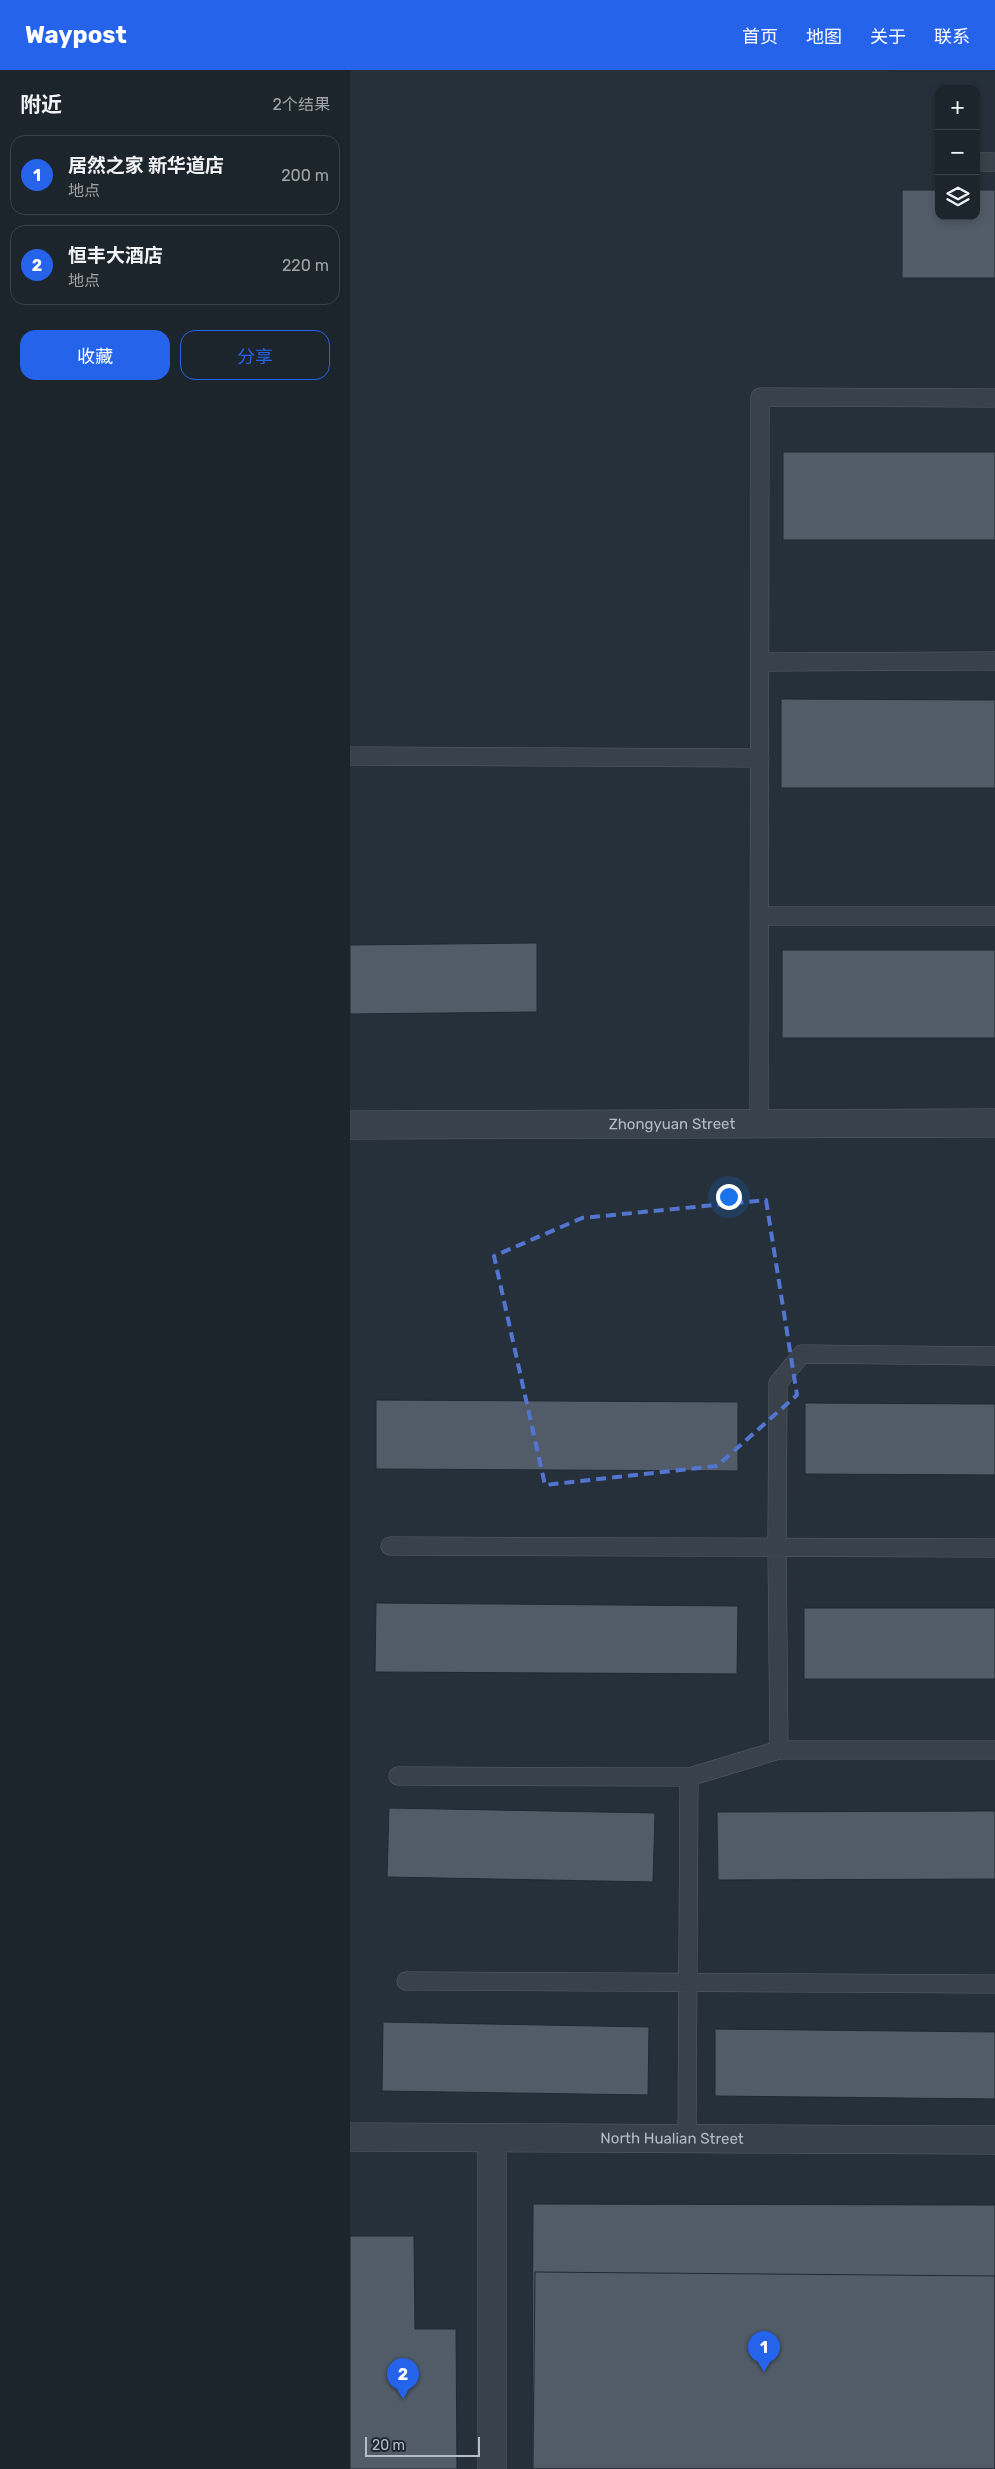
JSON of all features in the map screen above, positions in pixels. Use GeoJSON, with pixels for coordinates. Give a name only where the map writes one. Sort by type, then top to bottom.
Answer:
{"type":"FeatureCollection","features":[{"type":"Feature","properties":{"kind":"street","name":"Zhongyuan Street"},"geometry":{"type":"LineString","coordinates":[[350,1125],[995,1123]]}},
{"type":"Feature","properties":{"kind":"street","name":"North Hualian Street"},"geometry":{"type":"LineString","coordinates":[[350,2137],[995,2140]]}},
{"type":"Feature","properties":{"kind":"street"},"geometry":{"type":"LineString","coordinates":[[492,2138],[492,2469]]}},
{"type":"Feature","properties":{"kind":"lane"},"geometry":{"type":"LineString","coordinates":[[980,162],[995,162]]}},
{"type":"Feature","properties":{"kind":"lane"},"geometry":{"type":"LineString","coordinates":[[759,1123],[760,397],[995,398]]}},
{"type":"Feature","properties":{"kind":"lane"},"geometry":{"type":"LineString","coordinates":[[761,662],[995,661]]}},
{"type":"Feature","properties":{"kind":"lane"},"geometry":{"type":"LineString","coordinates":[[350,756],[760,758]]}},
{"type":"Feature","properties":{"kind":"lane"},"geometry":{"type":"LineString","coordinates":[[760,916],[995,916]]}},
{"type":"Feature","properties":{"kind":"lane"},"geometry":{"type":"LineString","coordinates":[[779,1750],[778,1382],[802,1354],[995,1356]]}},
{"type":"Feature","properties":{"kind":"lane"},"geometry":{"type":"LineString","coordinates":[[390,1546],[995,1548]]}},
{"type":"Feature","properties":{"kind":"lane"},"geometry":{"type":"LineString","coordinates":[[398,1776],[689,1777],[779,1750],[995,1750]]}},
{"type":"Feature","properties":{"kind":"lane"},"geometry":{"type":"LineString","coordinates":[[687,2140],[689,1777]]}},
{"type":"Feature","properties":{"kind":"lane"},"geometry":{"type":"LineString","coordinates":[[406,1981],[995,1984]]}},
{"type":"Feature","properties":{"kind":"highlighted area"},"geometry":{"type":"Polygon","coordinates":[[[766,1200],[797,1395],[717,1466],[545,1485],[494,1256],[582,1218],[766,1200]]]}},
{"type":"Feature","properties":{"kind":"building"},"geometry":{"type":"Polygon","coordinates":[[[995,70],[995,71],[894,71],[995,70]]]}},
{"type":"Feature","properties":{"kind":"building"},"geometry":{"type":"Polygon","coordinates":[[[902,190],[935,190],[935,220],[980,220],[980,190],[995,190],[995,278],[902,278],[902,190]]]}},
{"type":"Feature","properties":{"kind":"building"},"geometry":{"type":"Polygon","coordinates":[[[783,452],[995,452],[995,540],[783,540],[783,452]]]}},
{"type":"Feature","properties":{"kind":"building"},"geometry":{"type":"Polygon","coordinates":[[[781,699],[995,700],[995,788],[781,788],[781,699]]]}},
{"type":"Feature","properties":{"kind":"building"},"geometry":{"type":"Polygon","coordinates":[[[537,943],[537,1012],[350,1014],[350,945],[537,943]]]}},
{"type":"Feature","properties":{"kind":"building"},"geometry":{"type":"Polygon","coordinates":[[[782,950],[995,950],[995,1038],[782,1038],[782,950]]]}},
{"type":"Feature","properties":{"kind":"building"},"geometry":{"type":"Polygon","coordinates":[[[376,1400],[738,1402],[738,1471],[376,1469],[376,1400]]]}},
{"type":"Feature","properties":{"kind":"building"},"geometry":{"type":"Polygon","coordinates":[[[805,1403],[995,1404],[995,1475],[805,1474],[805,1403]]]}},
{"type":"Feature","properties":{"kind":"building"},"geometry":{"type":"Polygon","coordinates":[[[376,1603],[738,1606],[737,1674],[375,1672],[376,1603]]]}},
{"type":"Feature","properties":{"kind":"building"},"geometry":{"type":"Polygon","coordinates":[[[804,1608],[995,1608],[995,1679],[804,1679],[804,1608]]]}},
{"type":"Feature","properties":{"kind":"building"},"geometry":{"type":"Polygon","coordinates":[[[389,1808],[655,1813],[653,1882],[387,1877],[389,1808]]]}},
{"type":"Feature","properties":{"kind":"building"},"geometry":{"type":"Polygon","coordinates":[[[995,1811],[995,1879],[718,1880],[717,1812],[995,1811]]]}},
{"type":"Feature","properties":{"kind":"building"},"geometry":{"type":"Polygon","coordinates":[[[383,2022],[649,2027],[648,2095],[382,2091],[383,2022]]]}},
{"type":"Feature","properties":{"kind":"building"},"geometry":{"type":"Polygon","coordinates":[[[715,2029],[995,2032],[995,2099],[715,2096],[715,2029]]]}},
{"type":"Feature","properties":{"kind":"building"},"geometry":{"type":"Polygon","coordinates":[[[533,2204],[995,2205],[995,2469],[532,2469],[533,2204]]]}},
{"type":"Feature","properties":{"kind":"building"},"geometry":{"type":"Polygon","coordinates":[[[350,2236],[414,2236],[415,2329],[456,2329],[457,2469],[350,2469],[350,2236]]]}},
{"type":"Feature","properties":{"kind":"building"},"geometry":{"type":"Polygon","coordinates":[[[535,2272],[995,2276],[995,2469],[533,2469],[535,2272]]]}},
{"type":"Feature","properties":{"kind":"place","name":"居然之家 新华道店"},"geometry":{"type":"Point","coordinates":[764,2372]}},
{"type":"Feature","properties":{"kind":"place","name":"恒丰大酒店"},"geometry":{"type":"Point","coordinates":[403,2399]}}]}
